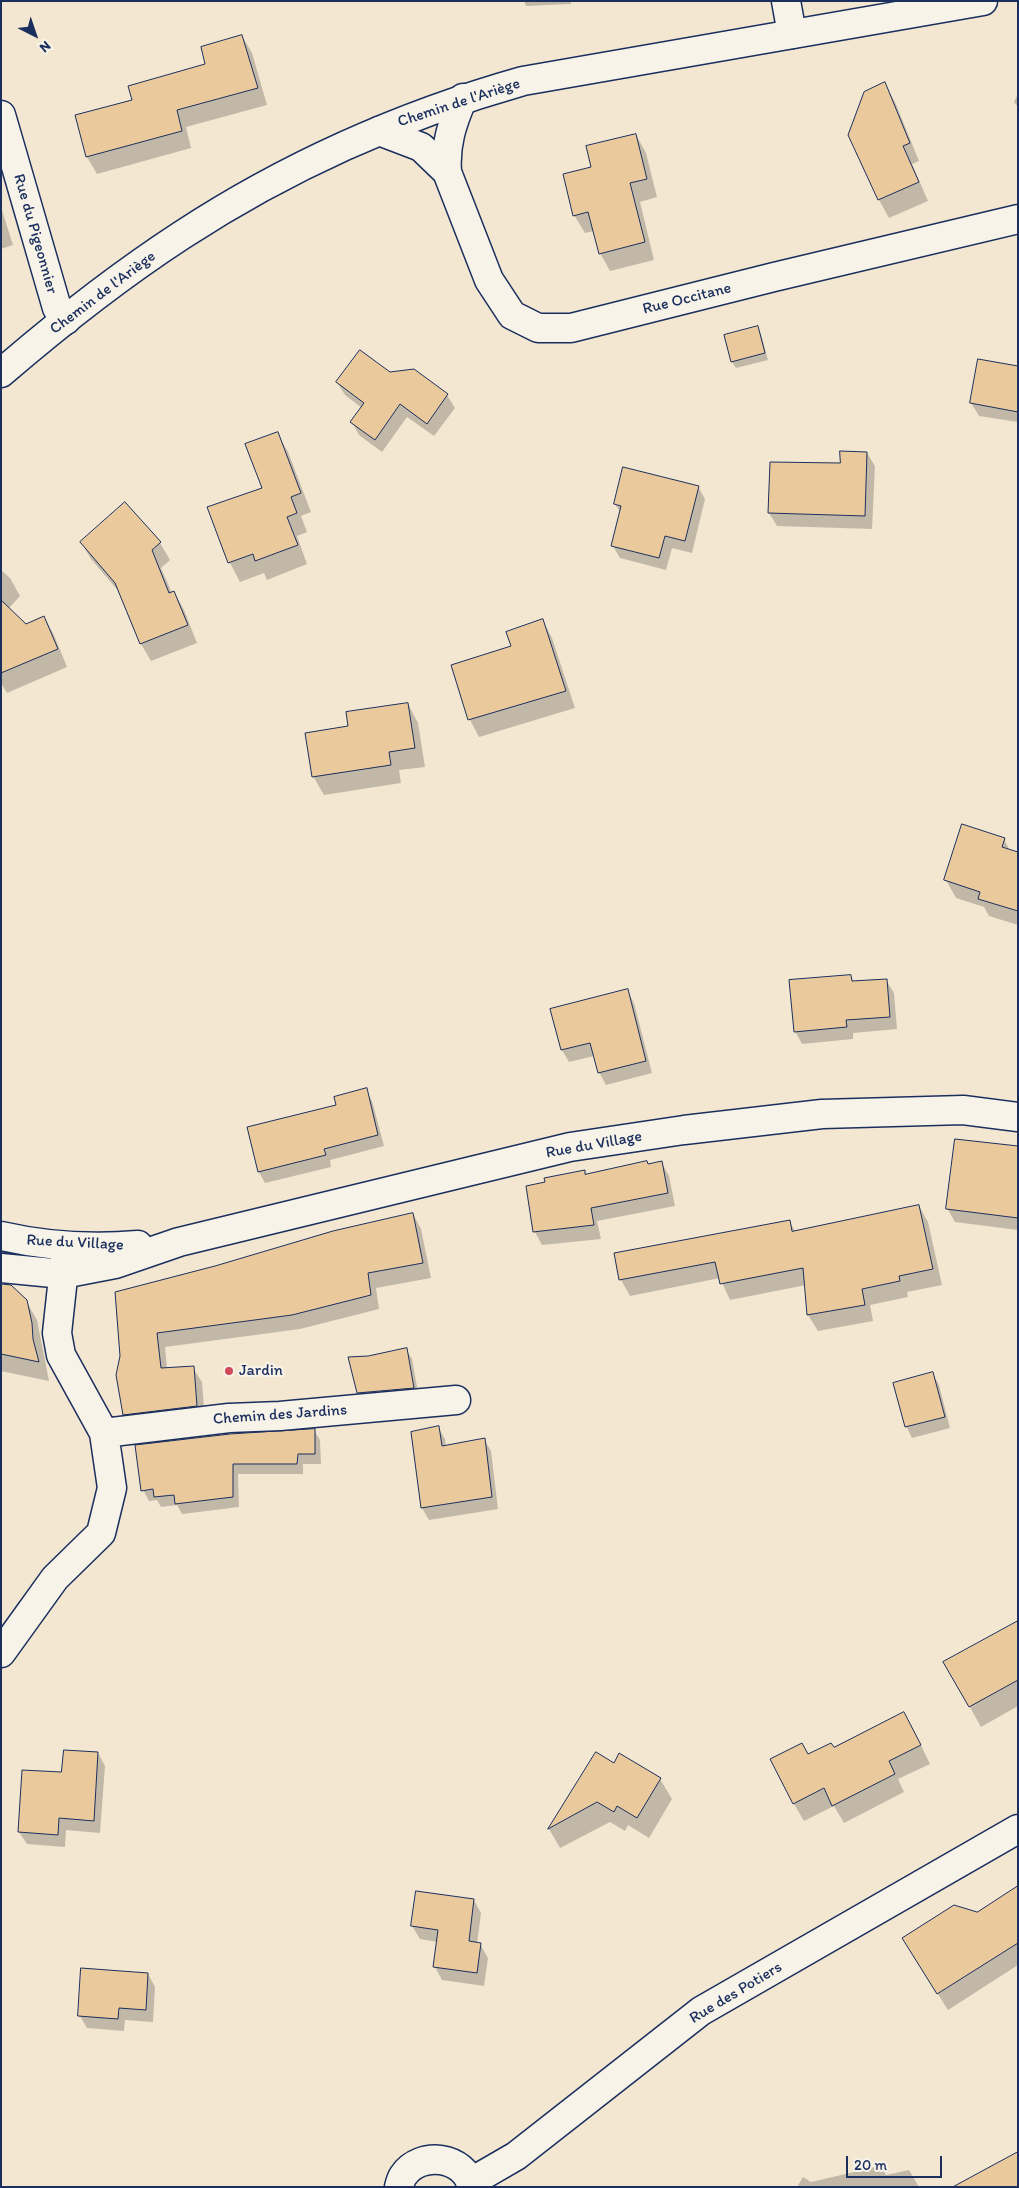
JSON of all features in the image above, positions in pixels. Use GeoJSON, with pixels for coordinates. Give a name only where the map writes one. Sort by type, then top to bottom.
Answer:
{"type":"FeatureCollection","features":[{"type":"Feature","properties":{"kind":"street"},"geometry":{"type":"LineString","coordinates":[[786,1],[792,34]]}},
{"type":"Feature","properties":{"kind":"street","name":"Chemin de l'Ariège"},"geometry":{"type":"LineString","coordinates":[[1,373],[66,320],[182,234],[271,182],[379,131],[462,98],[523,81],[983,1]]}},
{"type":"Feature","properties":{"kind":"street","name":"Rue Occitane"},"geometry":{"type":"LineString","coordinates":[[462,98],[448,139],[446,154],[447,172],[489,280],[512,315],[538,328],[571,328],[1018,219]]}},
{"type":"Feature","properties":{"kind":"street","name":"Rue du Pigeonnier"},"geometry":{"type":"LineString","coordinates":[[1,115],[56,308],[66,320]]}},
{"type":"Feature","properties":{"kind":"street","name":"Rue Occitane"},"geometry":{"type":"LineString","coordinates":[[379,131],[421,147],[447,172]]}},
{"type":"Feature","properties":{"kind":"street","name":"Rue du Village"},"geometry":{"type":"LineString","coordinates":[[1,1268],[63,1274],[115,1264],[179,1242],[570,1147],[684,1130],[822,1114],[963,1110],[1018,1116]]}},
{"type":"Feature","properties":{"kind":"street","name":"Rue du Village"},"geometry":{"type":"LineString","coordinates":[[1,1236],[67,1245],[114,1247],[179,1242]]}},
{"type":"Feature","properties":{"kind":"street"},"geometry":{"type":"LineString","coordinates":[[1,1653],[54,1578],[100,1533],[112,1488],[104,1433],[61,1355],[57,1333],[67,1245]]}},
{"type":"Feature","properties":{"kind":"street","name":"Chemin des Jardins"},"geometry":{"type":"LineString","coordinates":[[104,1433],[229,1418],[280,1416],[456,1400]]}},
{"type":"Feature","properties":{"kind":"street","name":"Rue des Potiers"},"geometry":{"type":"LineString","coordinates":[[399,2187],[403,2176],[416,2163],[432,2159],[448,2161],[462,2169],[471,2184],[516,2156],[701,2011],[1018,1829]]}},
{"type":"Feature","properties":{"kind":"building"},"geometry":{"type":"Polygon","coordinates":[[[242,35],[258,88],[177,110],[182,131],[86,157],[75,115],[132,100],[128,86],[205,64],[201,47],[242,35]]]}},
{"type":"Feature","properties":{"kind":"building"},"geometry":{"type":"Polygon","coordinates":[[[885,82],[910,143],[903,146],[919,182],[878,200],[848,135],[864,92],[885,82]]]}},
{"type":"Feature","properties":{"kind":"building"},"geometry":{"type":"Polygon","coordinates":[[[636,134],[647,179],[630,183],[645,242],[599,254],[588,212],[573,216],[563,174],[591,167],[586,146],[636,134]]]}},
{"type":"Feature","properties":{"kind":"building"},"geometry":{"type":"Polygon","coordinates":[[[758,326],[765,353],[731,362],[724,335],[758,326]]]}},
{"type":"Feature","properties":{"kind":"building"},"geometry":{"type":"Polygon","coordinates":[[[360,350],[390,372],[414,369],[448,394],[427,424],[400,404],[375,440],[350,422],[364,403],[336,382],[360,350]]]}},
{"type":"Feature","properties":{"kind":"building"},"geometry":{"type":"Polygon","coordinates":[[[978,359],[1018,366],[1018,412],[970,403],[978,359]]]}},
{"type":"Feature","properties":{"kind":"building"},"geometry":{"type":"Polygon","coordinates":[[[278,432],[301,493],[291,497],[297,513],[287,517],[298,545],[255,561],[253,554],[228,563],[207,507],[262,488],[245,444],[278,432]]]}},
{"type":"Feature","properties":{"kind":"building"},"geometry":{"type":"Polygon","coordinates":[[[840,451],[867,452],[865,516],[768,513],[770,462],[840,463],[840,451]]]}},
{"type":"Feature","properties":{"kind":"building"},"geometry":{"type":"Polygon","coordinates":[[[623,467],[699,486],[685,541],[665,536],[659,558],[611,546],[621,506],[614,504],[623,467]]]}},
{"type":"Feature","properties":{"kind":"building"},"geometry":{"type":"Polygon","coordinates":[[[125,502],[161,542],[152,550],[169,593],[174,591],[188,625],[140,644],[115,583],[80,542],[125,502]]]}},
{"type":"Feature","properties":{"kind":"building"},"geometry":{"type":"Polygon","coordinates":[[[1,600],[26,624],[44,616],[58,649],[1,673],[1,600]]]}},
{"type":"Feature","properties":{"kind":"building"},"geometry":{"type":"Polygon","coordinates":[[[543,619],[566,691],[468,720],[451,665],[511,646],[506,632],[543,619]]]}},
{"type":"Feature","properties":{"kind":"building"},"geometry":{"type":"Polygon","coordinates":[[[408,703],[415,748],[389,752],[391,765],[312,777],[305,733],[348,726],[346,712],[408,703]]]}},
{"type":"Feature","properties":{"kind":"building"},"geometry":{"type":"Polygon","coordinates":[[[962,824],[1005,838],[1002,847],[1018,852],[1018,911],[978,899],[980,892],[944,880],[962,824]]]}},
{"type":"Feature","properties":{"kind":"building"},"geometry":{"type":"Polygon","coordinates":[[[851,975],[852,981],[887,979],[890,1017],[846,1020],[847,1027],[794,1032],[789,980],[851,975]]]}},
{"type":"Feature","properties":{"kind":"building"},"geometry":{"type":"Polygon","coordinates":[[[628,989],[646,1061],[598,1073],[590,1043],[561,1050],[550,1009],[628,989]]]}},
{"type":"Feature","properties":{"kind":"building"},"geometry":{"type":"Polygon","coordinates":[[[367,1088],[378,1135],[324,1149],[326,1155],[258,1172],[247,1127],[336,1105],[334,1097],[367,1088]]]}},
{"type":"Feature","properties":{"kind":"building"},"geometry":{"type":"Polygon","coordinates":[[[955,1139],[1018,1146],[1018,1218],[946,1209],[955,1139]]]}},
{"type":"Feature","properties":{"kind":"building"},"geometry":{"type":"Polygon","coordinates":[[[647,1161],[648,1164],[662,1161],[668,1193],[591,1208],[594,1225],[533,1232],[526,1186],[545,1182],[544,1178],[585,1170],[585,1174],[647,1161]]]}},
{"type":"Feature","properties":{"kind":"building"},"geometry":{"type":"Polygon","coordinates":[[[919,1205],[933,1269],[899,1276],[900,1281],[862,1289],[865,1305],[807,1315],[803,1268],[720,1284],[715,1262],[619,1280],[614,1253],[790,1220],[792,1231],[919,1205]]]}},
{"type":"Feature","properties":{"kind":"building"},"geometry":{"type":"Polygon","coordinates":[[[413,1213],[423,1263],[368,1273],[371,1295],[292,1315],[157,1333],[161,1368],[194,1366],[197,1406],[123,1415],[116,1375],[120,1356],[115,1292],[215,1266],[333,1231],[413,1213]]]}},
{"type":"Feature","properties":{"kind":"building"},"geometry":{"type":"Polygon","coordinates":[[[1,1284],[11,1285],[27,1300],[33,1339],[39,1362],[1,1354],[1,1284]]]}},
{"type":"Feature","properties":{"kind":"building"},"geometry":{"type":"Polygon","coordinates":[[[407,1348],[414,1388],[357,1393],[348,1357],[368,1356],[407,1348]]]}},
{"type":"Feature","properties":{"kind":"building"},"geometry":{"type":"Polygon","coordinates":[[[933,1372],[945,1417],[905,1427],[893,1383],[933,1372]]]}},
{"type":"Feature","properties":{"kind":"building"},"geometry":{"type":"Polygon","coordinates":[[[439,1426],[442,1446],[485,1438],[492,1497],[421,1508],[411,1432],[439,1426]]]}},
{"type":"Feature","properties":{"kind":"building"},"geometry":{"type":"Polygon","coordinates":[[[315,1429],[315,1454],[298,1454],[297,1464],[233,1464],[233,1497],[175,1504],[174,1495],[154,1497],[153,1489],[141,1491],[135,1445],[230,1434],[315,1429]]]}},
{"type":"Feature","properties":{"kind":"building"},"geometry":{"type":"Polygon","coordinates":[[[1018,1621],[1018,1680],[969,1707],[943,1662],[1018,1621]]]}},
{"type":"Feature","properties":{"kind":"building"},"geometry":{"type":"Polygon","coordinates":[[[904,1712],[921,1745],[889,1761],[895,1774],[832,1806],[824,1788],[793,1804],[770,1759],[802,1743],[808,1754],[831,1743],[834,1747],[904,1712]]]}},
{"type":"Feature","properties":{"kind":"building"},"geometry":{"type":"Polygon","coordinates":[[[64,1750],[98,1752],[94,1821],[59,1818],[58,1835],[18,1832],[22,1770],[61,1772],[64,1750]]]}},
{"type":"Feature","properties":{"kind":"building"},"geometry":{"type":"Polygon","coordinates":[[[596,1752],[614,1763],[619,1753],[661,1778],[637,1818],[617,1806],[614,1812],[597,1802],[548,1829],[596,1752]]]}},
{"type":"Feature","properties":{"kind":"building"},"geometry":{"type":"Polygon","coordinates":[[[1018,1886],[1018,1943],[937,1994],[902,1938],[954,1905],[977,1912],[1018,1886]]]}},
{"type":"Feature","properties":{"kind":"building"},"geometry":{"type":"Polygon","coordinates":[[[416,1891],[474,1899],[469,1941],[481,1943],[477,1973],[433,1967],[438,1930],[411,1926],[416,1891]]]}},
{"type":"Feature","properties":{"kind":"building"},"geometry":{"type":"Polygon","coordinates":[[[81,1968],[148,1973],[146,2010],[119,2008],[118,2019],[78,2016],[81,1968]]]}},
{"type":"Feature","properties":{"kind":"building"},"geometry":{"type":"Polygon","coordinates":[[[1018,2152],[1018,2187],[953,2187],[1018,2152]]]}},
{"type":"Feature","properties":{"kind":"place","name":"Jardin"},"geometry":{"type":"Point","coordinates":[229,1371]}}]}
